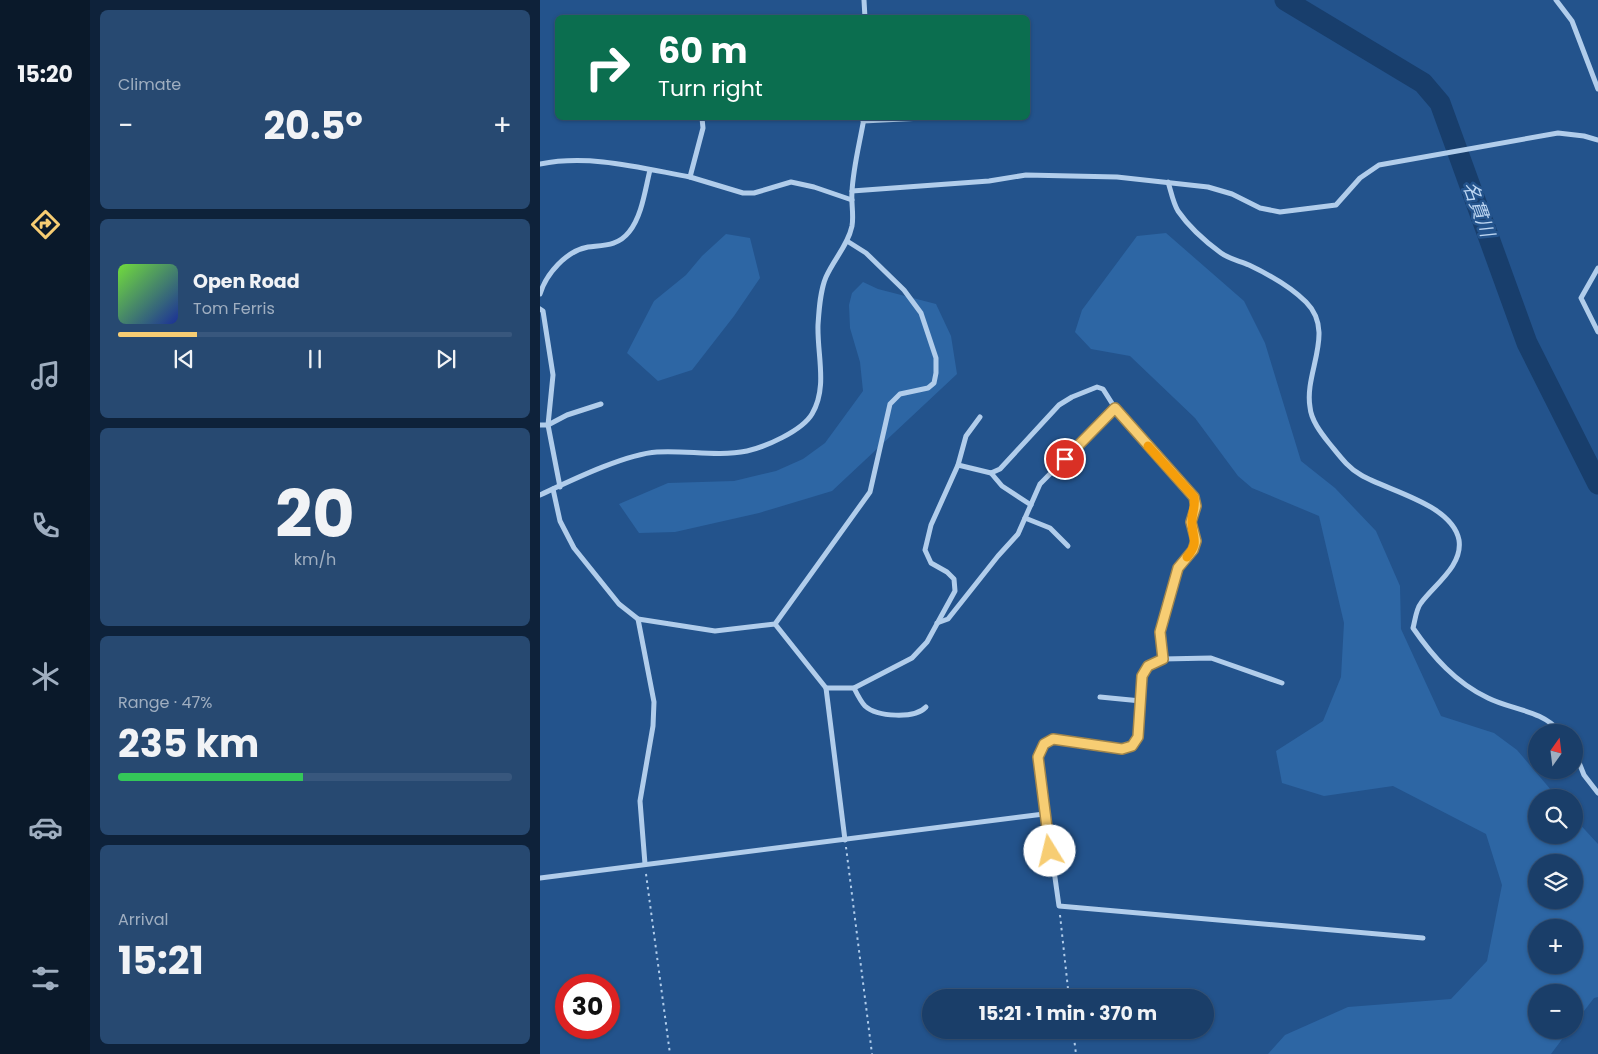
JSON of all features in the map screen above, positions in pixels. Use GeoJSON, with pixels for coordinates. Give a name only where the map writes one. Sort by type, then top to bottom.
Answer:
{"type":"FeatureCollection","features":[{"type":"Feature","properties":{"kind":"street"},"geometry":{"type":"LineString","coordinates":[[864,0],[865,15]]}},
{"type":"Feature","properties":{"kind":"street"},"geometry":{"type":"LineString","coordinates":[[1556,0],[1572,21],[1598,89]]}},
{"type":"Feature","properties":{"kind":"street"},"geometry":{"type":"LineString","coordinates":[[690,177],[703,128],[702,120]]}},
{"type":"Feature","properties":{"kind":"street"},"geometry":{"type":"LineString","coordinates":[[540,495],[625,459],[654,452],[717,455],[748,451],[776,441],[797,428],[811,415],[821,383],[818,326],[820,301],[826,278],[847,241],[852,225],[852,191],[863,120]]}},
{"type":"Feature","properties":{"kind":"street"},"geometry":{"type":"LineString","coordinates":[[852,191],[989,180],[1026,174],[1116,177],[1208,187],[1232,194],[1260,208],[1280,212],[1336,205],[1360,178],[1380,165],[1558,133],[1584,136],[1598,140]]}},
{"type":"Feature","properties":{"kind":"street"},"geometry":{"type":"LineString","coordinates":[[540,164],[593,161],[690,177],[744,193],[754,193],[792,182],[814,187],[852,200]]}},
{"type":"Feature","properties":{"kind":"street"},"geometry":{"type":"LineString","coordinates":[[540,294],[552,270],[568,256],[586,248],[608,246],[628,234],[636,222],[650,170]]}},
{"type":"Feature","properties":{"kind":"street"},"geometry":{"type":"LineString","coordinates":[[1168,182],[1177,210],[1194,230],[1222,254],[1284,283],[1307,302],[1316,314],[1320,336],[1309,386],[1310,408],[1319,430],[1344,463],[1360,475],[1419,501],[1438,512],[1451,525],[1459,540],[1459,553],[1454,565],[1419,605],[1413,628],[1430,653],[1461,683],[1489,699],[1526,711],[1553,724]]}},
{"type":"Feature","properties":{"kind":"street"},"geometry":{"type":"LineString","coordinates":[[553,489],[560,521],[574,548],[619,604],[638,619],[715,631],[775,624],[844,531],[870,492],[890,404],[900,394],[928,388],[934,383],[936,358],[921,313],[904,290],[866,253],[847,241]]}},
{"type":"Feature","properties":{"kind":"street"},"geometry":{"type":"LineString","coordinates":[[1598,268],[1581,298],[1598,332]]}},
{"type":"Feature","properties":{"kind":"street"},"geometry":{"type":"LineString","coordinates":[[540,308],[543,311],[553,375],[548,425],[560,487]]}},
{"type":"Feature","properties":{"kind":"street"},"geometry":{"type":"LineString","coordinates":[[991,473],[1000,469],[1059,405],[1072,397],[1097,387],[1103,389],[1115,408],[1194,497],[1196,506],[1191,522],[1196,541],[1193,550],[1178,568],[1160,632],[1163,659]]}},
{"type":"Feature","properties":{"kind":"street"},"geometry":{"type":"LineString","coordinates":[[540,425],[548,425],[567,416],[602,404]]}},
{"type":"Feature","properties":{"kind":"street"},"geometry":{"type":"LineString","coordinates":[[937,624],[948,619],[1018,534],[1040,484],[1115,408]]}},
{"type":"Feature","properties":{"kind":"street"},"geometry":{"type":"LineString","coordinates":[[826,688],[854,688],[912,658],[927,642],[956,590],[954,579],[931,562],[925,550],[931,525],[958,465],[966,436],[980,417]]}},
{"type":"Feature","properties":{"kind":"street"},"geometry":{"type":"LineString","coordinates":[[958,465],[991,473],[1009,491],[1031,505]]}},
{"type":"Feature","properties":{"kind":"street"},"geometry":{"type":"LineString","coordinates":[[1025,518],[1050,528],[1068,546]]}},
{"type":"Feature","properties":{"kind":"street"},"geometry":{"type":"LineString","coordinates":[[638,619],[654,702],[653,726],[640,801],[645,864]]}},
{"type":"Feature","properties":{"kind":"street"},"geometry":{"type":"LineString","coordinates":[[775,624],[826,688],[845,840]]}},
{"type":"Feature","properties":{"kind":"street"},"geometry":{"type":"LineString","coordinates":[[1282,682],[1211,658],[1163,659],[1148,666],[1142,676],[1138,737],[1132,746],[1122,749],[1053,739],[1044,744],[1038,757],[1044,814],[1058,906],[1423,938]]}},
{"type":"Feature","properties":{"kind":"street"},"geometry":{"type":"LineString","coordinates":[[854,688],[866,706],[884,714],[914,714],[922,712],[926,707]]}},
{"type":"Feature","properties":{"kind":"street"},"geometry":{"type":"LineString","coordinates":[[1100,697],[1141,701]]}},
{"type":"Feature","properties":{"kind":"street"},"geometry":{"type":"LineString","coordinates":[[1583,772],[1598,793]]}},
{"type":"Feature","properties":{"kind":"street"},"geometry":{"type":"LineString","coordinates":[[540,878],[1044,814]]}},
{"type":"Feature","properties":{"kind":"path"},"geometry":{"type":"LineString","coordinates":[[845,840],[872,1054]]}},
{"type":"Feature","properties":{"kind":"path"},"geometry":{"type":"LineString","coordinates":[[645,864],[670,1054]]}},
{"type":"Feature","properties":{"kind":"path"},"geometry":{"type":"LineString","coordinates":[[1058,906],[1068,989]]}},
{"type":"Feature","properties":{"kind":"path"},"geometry":{"type":"LineString","coordinates":[[1074,1039],[1076,1054]]}},
{"type":"Feature","properties":{"kind":"shaded area"},"geometry":{"type":"Polygon","coordinates":[[[1166,233],[1244,301],[1265,343],[1301,461],[1335,488],[1376,531],[1400,586],[1401,629],[1441,716],[1494,733],[1517,750],[1528,763],[1528,779],[1542,779],[1550,789],[1528,789],[1528,844],[1583,844],[1583,828],[1598,844],[1598,997],[1594,998],[1583,1012],[1583,984],[1528,984],[1528,1039],[1562,1039],[1551,1054],[1268,1054],[1285,1035],[1348,1007],[1451,999],[1487,961],[1502,885],[1486,834],[1393,786],[1324,796],[1282,783],[1276,751],[1323,721],[1341,677],[1344,623],[1319,516],[1252,488],[1238,476],[1195,418],[1130,356],[1091,349],[1075,332],[1082,310],[1137,236],[1166,233]]]}},
{"type":"Feature","properties":{"kind":"shaded area"},"geometry":{"type":"Polygon","coordinates":[[[726,234],[750,238],[760,278],[734,316],[692,370],[658,381],[627,353],[654,301],[686,275],[702,256],[726,234]]]}},
{"type":"Feature","properties":{"kind":"shaded area"},"geometry":{"type":"Polygon","coordinates":[[[863,282],[878,289],[936,304],[951,336],[957,374],[832,491],[759,513],[675,532],[639,533],[619,504],[668,483],[734,481],[776,471],[803,459],[825,443],[863,391],[860,362],[850,328],[849,305],[852,293],[863,282]]]}},
{"type":"Feature","properties":{"kind":"waterway","name":"名貫川"},"geometry":{"type":"LineString","coordinates":[[1285,0],[1423,83],[1440,103],[1527,343],[1598,484]]}},
{"type":"Feature","properties":{"kind":"slow traffic"},"geometry":{"type":"LineString","coordinates":[[1148,446],[1194,497],[1196,506],[1191,522],[1196,541],[1193,550],[1187,557]]}},
{"type":"Feature","properties":{"kind":"route"},"geometry":{"type":"LineString","coordinates":[[1050,851],[1038,757],[1044,744],[1053,739],[1122,749],[1132,746],[1138,737],[1142,676],[1148,666],[1163,659],[1160,632],[1178,568],[1193,550],[1196,541],[1191,522],[1196,506],[1194,497],[1115,408],[1065,459]]}}]}
